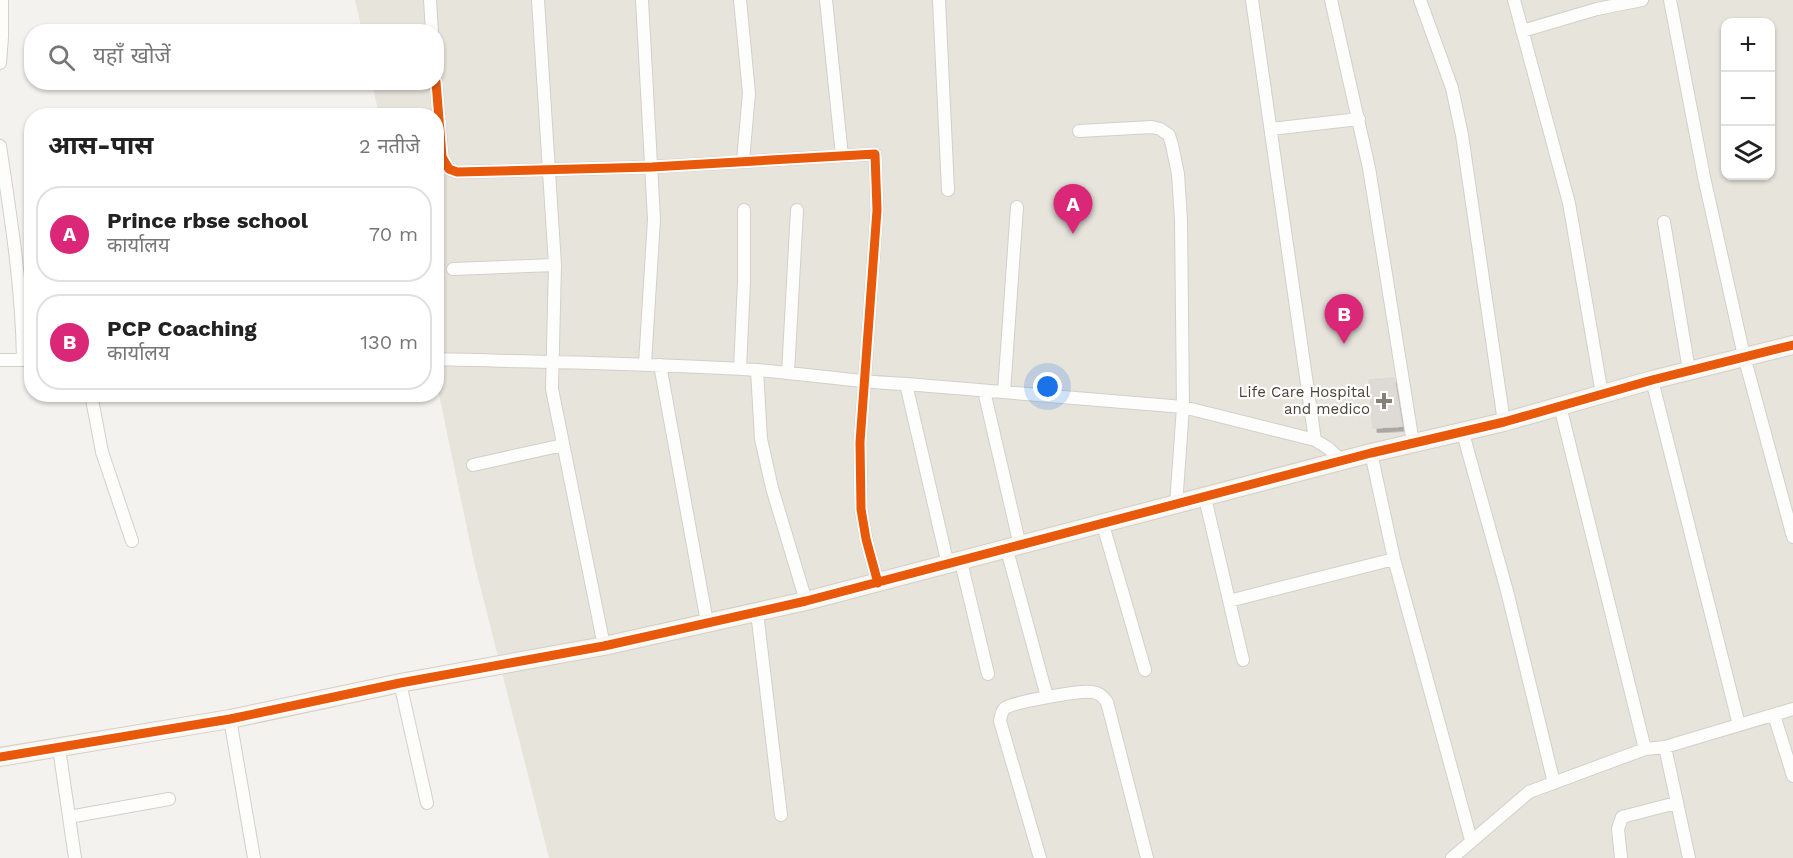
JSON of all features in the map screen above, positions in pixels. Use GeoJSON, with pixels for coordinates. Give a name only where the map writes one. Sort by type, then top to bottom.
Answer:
{"type":"FeatureCollection","features":[{"type":"Feature","properties":{"kind":"street"},"geometry":{"type":"LineString","coordinates":[[0,63],[2,0]]}},
{"type":"Feature","properties":{"kind":"street"},"geometry":{"type":"LineString","coordinates":[[430,0],[432,24]]}},
{"type":"Feature","properties":{"kind":"street"},"geometry":{"type":"LineString","coordinates":[[538,0],[555,266],[553,396],[604,646]]}},
{"type":"Feature","properties":{"kind":"street"},"geometry":{"type":"LineString","coordinates":[[642,0],[654,241],[645,364]]}},
{"type":"Feature","properties":{"kind":"street"},"geometry":{"type":"LineString","coordinates":[[740,0],[749,93],[743,161]]}},
{"type":"Feature","properties":{"kind":"street"},"geometry":{"type":"LineString","coordinates":[[826,0],[842,156]]}},
{"type":"Feature","properties":{"kind":"street"},"geometry":{"type":"LineString","coordinates":[[939,0],[948,190]]}},
{"type":"Feature","properties":{"kind":"street"},"geometry":{"type":"LineString","coordinates":[[1252,0],[1316,440]]}},
{"type":"Feature","properties":{"kind":"street"},"geometry":{"type":"LineString","coordinates":[[1331,0],[1369,168],[1413,442]]}},
{"type":"Feature","properties":{"kind":"street"},"geometry":{"type":"LineString","coordinates":[[1420,0],[1452,88],[1462,135],[1504,422]]}},
{"type":"Feature","properties":{"kind":"street"},"geometry":{"type":"LineString","coordinates":[[1514,0],[1569,203],[1602,394]]}},
{"type":"Feature","properties":{"kind":"street"},"geometry":{"type":"LineString","coordinates":[[1522,30],[1596,5],[1642,0]]}},
{"type":"Feature","properties":{"kind":"street"},"geometry":{"type":"LineString","coordinates":[[1670,0],[1704,177],[1744,356],[1793,537]]}},
{"type":"Feature","properties":{"kind":"street"},"geometry":{"type":"LineString","coordinates":[[437,90],[438,108]]}},
{"type":"Feature","properties":{"kind":"street"},"geometry":{"type":"LineString","coordinates":[[1271,129],[1359,119]]}},
{"type":"Feature","properties":{"kind":"street"},"geometry":{"type":"LineString","coordinates":[[1079,131],[1152,127],[1169,135],[1178,174],[1181,220],[1183,408],[1176,505]]}},
{"type":"Feature","properties":{"kind":"street"},"geometry":{"type":"LineString","coordinates":[[0,146],[19,273],[24,331]]}},
{"type":"Feature","properties":{"kind":"street"},"geometry":{"type":"LineString","coordinates":[[444,160],[450,169],[457,172],[652,166],[875,154],[877,210],[865,383],[860,423],[861,509],[866,539],[878,583]]}},
{"type":"Feature","properties":{"kind":"street"},"geometry":{"type":"LineString","coordinates":[[1004,392],[1017,207]]}},
{"type":"Feature","properties":{"kind":"street"},"geometry":{"type":"LineString","coordinates":[[740,369],[744,210]]}},
{"type":"Feature","properties":{"kind":"street"},"geometry":{"type":"LineString","coordinates":[[788,374],[797,210]]}},
{"type":"Feature","properties":{"kind":"street"},"geometry":{"type":"LineString","coordinates":[[1664,222],[1689,370]]}},
{"type":"Feature","properties":{"kind":"street"},"geometry":{"type":"LineString","coordinates":[[453,269],[555,266]]}},
{"type":"Feature","properties":{"kind":"street"},"geometry":{"type":"LineString","coordinates":[[0,757],[230,719],[400,683],[604,646],[807,601],[1413,442],[1504,422],[1689,370],[1793,345]]}},
{"type":"Feature","properties":{"kind":"street"},"geometry":{"type":"LineString","coordinates":[[444,358],[552,363],[660,364],[757,370],[865,383],[906,384],[1183,408],[1316,440],[1342,461]]}},
{"type":"Feature","properties":{"kind":"street"},"geometry":{"type":"LineString","coordinates":[[0,360],[24,360]]}},
{"type":"Feature","properties":{"kind":"street"},"geometry":{"type":"LineString","coordinates":[[660,364],[707,622]]}},
{"type":"Feature","properties":{"kind":"street"},"geometry":{"type":"LineString","coordinates":[[757,370],[761,439],[772,488],[807,601]]}},
{"type":"Feature","properties":{"kind":"street"},"geometry":{"type":"LineString","coordinates":[[1652,380],[1739,725]]}},
{"type":"Feature","properties":{"kind":"street"},"geometry":{"type":"LineString","coordinates":[[906,384],[988,674]]}},
{"type":"Feature","properties":{"kind":"street"},"geometry":{"type":"LineString","coordinates":[[984,391],[1014,548],[1047,697]]}},
{"type":"Feature","properties":{"kind":"street"},"geometry":{"type":"LineString","coordinates":[[93,402],[102,452],[132,541]]}},
{"type":"Feature","properties":{"kind":"street"},"geometry":{"type":"LineString","coordinates":[[1560,406],[1645,749]]}},
{"type":"Feature","properties":{"kind":"street"},"geometry":{"type":"LineString","coordinates":[[1462,430],[1507,591],[1554,783]]}},
{"type":"Feature","properties":{"kind":"street"},"geometry":{"type":"LineString","coordinates":[[472,465],[563,445]]}},
{"type":"Feature","properties":{"kind":"street"},"geometry":{"type":"LineString","coordinates":[[1371,453],[1394,559],[1471,840]]}},
{"type":"Feature","properties":{"kind":"street"},"geometry":{"type":"LineString","coordinates":[[1204,498],[1242,660]]}},
{"type":"Feature","properties":{"kind":"street"},"geometry":{"type":"LineString","coordinates":[[1103,525],[1145,670]]}},
{"type":"Feature","properties":{"kind":"street"},"geometry":{"type":"LineString","coordinates":[[1229,601],[1394,559]]}},
{"type":"Feature","properties":{"kind":"street"},"geometry":{"type":"LineString","coordinates":[[757,612],[781,814]]}},
{"type":"Feature","properties":{"kind":"street"},"geometry":{"type":"LineString","coordinates":[[400,683],[427,803]]}},
{"type":"Feature","properties":{"kind":"street"},"geometry":{"type":"LineString","coordinates":[[1040,858],[1000,721],[1001,712],[1006,707],[1047,697],[1089,691],[1101,694],[1107,702],[1148,858]]}},
{"type":"Feature","properties":{"kind":"street"},"geometry":{"type":"LineString","coordinates":[[1458,856],[1471,840],[1529,792],[1645,749],[1665,747],[1793,709]]}},
{"type":"Feature","properties":{"kind":"street"},"geometry":{"type":"LineString","coordinates":[[1774,715],[1793,776]]}},
{"type":"Feature","properties":{"kind":"street"},"geometry":{"type":"LineString","coordinates":[[230,719],[254,858]]}},
{"type":"Feature","properties":{"kind":"street"},"geometry":{"type":"LineString","coordinates":[[1665,747],[1689,858]]}},
{"type":"Feature","properties":{"kind":"street"},"geometry":{"type":"LineString","coordinates":[[59,748],[75,858]]}},
{"type":"Feature","properties":{"kind":"street"},"geometry":{"type":"LineString","coordinates":[[69,817],[169,799]]}},
{"type":"Feature","properties":{"kind":"street"},"geometry":{"type":"LineString","coordinates":[[1621,858],[1618,829],[1622,817],[1676,803]]}},
{"type":"Feature","properties":{"kind":"shaded area"},"geometry":{"type":"Polygon","coordinates":[[[355,0],[1793,0],[1793,858],[549,858],[474,562],[441,402],[444,402],[444,108],[377,108],[374,90],[444,90],[444,24],[360,24],[355,0]]]}},
{"type":"Feature","properties":{"kind":"building"},"geometry":{"type":"Polygon","coordinates":[[[1394,378],[1402,426],[1373,428],[1369,380],[1394,378]]]}},
{"type":"Feature","properties":{"kind":"cycle path"},"geometry":{"type":"LineString","coordinates":[[437,90],[438,108]]}},
{"type":"Feature","properties":{"kind":"cycle path"},"geometry":{"type":"LineString","coordinates":[[444,160],[449,169],[457,172],[652,167],[875,154],[877,210],[860,442],[861,509],[866,539],[878,583]]}},
{"type":"Feature","properties":{"kind":"cycle path"},"geometry":{"type":"LineString","coordinates":[[0,757],[230,719],[400,683],[604,646],[806,601],[1371,453],[1504,422],[1652,380],[1793,345]]}},
{"type":"Feature","properties":{"kind":"place","name":"Prince rbse school"},"geometry":{"type":"Point","coordinates":[1073,234]}},
{"type":"Feature","properties":{"kind":"place","name":"PCP Coaching"},"geometry":{"type":"Point","coordinates":[1344,344]}},
{"type":"Feature","properties":{"kind":"place","name":"Life Care Hospital and medico"},"geometry":{"type":"Point","coordinates":[1384,401]}}]}
